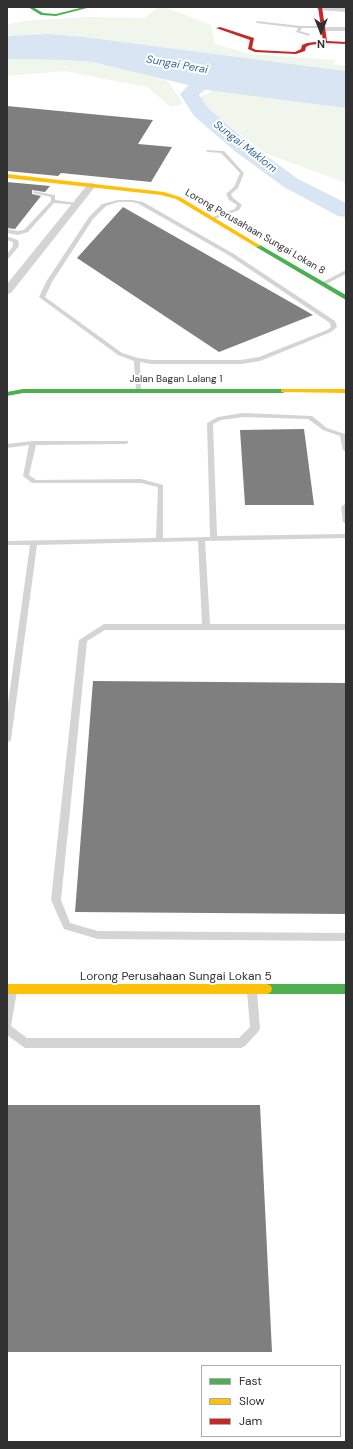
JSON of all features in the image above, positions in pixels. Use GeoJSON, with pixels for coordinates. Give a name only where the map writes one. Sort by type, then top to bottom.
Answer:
{"type":"FeatureCollection","features":[{"type":"Feature","properties":{"kind":"street"},"geometry":{"type":"LineString","coordinates":[[30,7],[49,15],[63,14],[88,7]]}},
{"type":"Feature","properties":{"kind":"street"},"geometry":{"type":"LineString","coordinates":[[325,42],[322,28],[322,13],[346,10]]}},
{"type":"Feature","properties":{"kind":"street"},"geometry":{"type":"LineString","coordinates":[[218,28],[252,39],[250,49],[255,51],[296,53],[303,50],[304,46],[325,42],[346,43]]}},
{"type":"Feature","properties":{"kind":"street"},"geometry":{"type":"LineString","coordinates":[[322,28],[346,29]]}},
{"type":"Feature","properties":{"kind":"street","name":"Lorong Perusahaan Sungai Lokan 8"},"geometry":{"type":"LineString","coordinates":[[7,176],[162,194],[178,198],[346,298]]}},
{"type":"Feature","properties":{"kind":"street"},"geometry":{"type":"LineString","coordinates":[[7,291],[91,186]]}},
{"type":"Feature","properties":{"kind":"street","name":"Jalan Bagan Lalang 1"},"geometry":{"type":"LineString","coordinates":[[7,394],[23,391],[346,390]]}},
{"type":"Feature","properties":{"kind":"street","name":"Lorong Perusahaan Sungai Lokan 5"},"geometry":{"type":"LineString","coordinates":[[10,989],[346,989]]}},
{"type":"Feature","properties":{"kind":"lane"},"geometry":{"type":"LineString","coordinates":[[257,22],[322,28]]}},
{"type":"Feature","properties":{"kind":"lane"},"geometry":{"type":"LineString","coordinates":[[301,27],[297,31],[309,35]]}},
{"type":"Feature","properties":{"kind":"lane"},"geometry":{"type":"LineString","coordinates":[[208,150],[222,152],[242,173],[236,188],[228,194],[231,199],[240,205],[237,210],[212,219]]}},
{"type":"Feature","properties":{"kind":"lane"},"geometry":{"type":"LineString","coordinates":[[34,192],[53,196],[53,200]]}},
{"type":"Feature","properties":{"kind":"lane"},"geometry":{"type":"LineString","coordinates":[[53,200],[77,204]]}},
{"type":"Feature","properties":{"kind":"lane"},"geometry":{"type":"LineString","coordinates":[[7,232],[18,233],[26,231],[53,200]]}},
{"type":"Feature","properties":{"kind":"lane"},"geometry":{"type":"LineString","coordinates":[[133,201],[141,203],[232,255],[333,322],[334,327],[329,331],[260,359],[219,362],[152,362],[137,360],[120,354],[42,297],[48,282],[91,218],[104,205],[118,202],[133,201]]}},
{"type":"Feature","properties":{"kind":"lane"},"geometry":{"type":"LineString","coordinates":[[7,257],[16,246],[16,241],[9,239]]}},
{"type":"Feature","properties":{"kind":"lane"},"geometry":{"type":"LineString","coordinates":[[322,284],[346,272]]}},
{"type":"Feature","properties":{"kind":"lane"},"geometry":{"type":"LineString","coordinates":[[137,360],[138,390]]}},
{"type":"Feature","properties":{"kind":"lane"},"geometry":{"type":"LineString","coordinates":[[214,539],[210,423],[220,418],[243,415],[310,417],[325,429],[344,435],[346,450]]}},
{"type":"Feature","properties":{"kind":"lane"},"geometry":{"type":"LineString","coordinates":[[7,446],[33,443],[126,442]]}},
{"type":"Feature","properties":{"kind":"lane"},"geometry":{"type":"LineString","coordinates":[[33,443],[26,476],[34,482],[141,481],[161,486],[159,540]]}},
{"type":"Feature","properties":{"kind":"lane"},"geometry":{"type":"LineString","coordinates":[[346,505],[344,507],[346,522]]}},
{"type":"Feature","properties":{"kind":"lane"},"geometry":{"type":"LineString","coordinates":[[7,543],[346,536]]}},
{"type":"Feature","properties":{"kind":"lane"},"geometry":{"type":"LineString","coordinates":[[202,539],[206,627]]}},
{"type":"Feature","properties":{"kind":"lane"},"geometry":{"type":"LineString","coordinates":[[7,740],[34,542]]}},
{"type":"Feature","properties":{"kind":"lane"},"geometry":{"type":"LineString","coordinates":[[346,627],[104,627],[83,640],[56,900],[67,926],[98,935],[346,937]]}},
{"type":"Feature","properties":{"kind":"lane"},"geometry":{"type":"LineString","coordinates":[[7,1030],[25,1043],[240,1043],[255,1029],[251,988]]}},
{"type":"Feature","properties":{"kind":"lane"},"geometry":{"type":"LineString","coordinates":[[7,1024],[10,989]]}},
{"type":"Feature","properties":{"kind":"shaded area"},"geometry":{"type":"Polygon","coordinates":[[[158,7],[165,7],[211,25],[215,44],[251,54],[336,60],[333,64],[346,66],[346,71],[84,37],[48,34],[11,36],[7,34],[7,25],[23,21],[88,17],[145,18],[158,7]]]}},
{"type":"Feature","properties":{"kind":"shaded area"},"geometry":{"type":"Polygon","coordinates":[[[7,59],[93,62],[122,68],[168,81],[183,104],[171,107],[147,87],[64,71],[7,76],[7,59]]]}},
{"type":"Feature","properties":{"kind":"shaded area"},"geometry":{"type":"Polygon","coordinates":[[[213,91],[346,108],[346,183],[265,153],[206,108],[200,97],[213,91]]]}},
{"type":"Feature","properties":{"kind":"water","name":"Sungai Perai"},"geometry":{"type":"Polygon","coordinates":[[[48,34],[84,37],[346,71],[346,108],[213,91],[93,62],[7,59],[7,36],[48,34]]]}},
{"type":"Feature","properties":{"kind":"building"},"geometry":{"type":"Polygon","coordinates":[[[7,106],[153,120],[138,144],[172,147],[151,182],[61,173],[58,176],[7,171],[7,106]]]}},
{"type":"Feature","properties":{"kind":"building"},"geometry":{"type":"Polygon","coordinates":[[[7,182],[50,186],[45,192],[32,190],[32,194],[41,196],[15,229],[7,228],[7,182]]]}},
{"type":"Feature","properties":{"kind":"building"},"geometry":{"type":"Polygon","coordinates":[[[123,207],[313,315],[219,352],[77,258],[123,207]]]}},
{"type":"Feature","properties":{"kind":"building"},"geometry":{"type":"Polygon","coordinates":[[[304,429],[314,505],[245,505],[240,430],[304,429]]]}},
{"type":"Feature","properties":{"kind":"building"},"geometry":{"type":"Polygon","coordinates":[[[93,681],[346,683],[346,914],[75,912],[93,681]]]}},
{"type":"Feature","properties":{"kind":"building"},"geometry":{"type":"Polygon","coordinates":[[[7,1105],[260,1105],[272,1352],[7,1352],[7,1105]]]}},
{"type":"Feature","properties":{"kind":"waterway","name":"Sungai Maklom"},"geometry":{"type":"LineString","coordinates":[[226,74],[197,87],[189,94],[201,112],[243,148],[291,183],[346,211]]}},
{"type":"Feature","properties":{"kind":"traffic: fast"},"geometry":{"type":"LineString","coordinates":[[30,7],[42,14],[56,15],[89,7]]}},
{"type":"Feature","properties":{"kind":"traffic: fast"},"geometry":{"type":"LineString","coordinates":[[258,246],[346,298]]}},
{"type":"Feature","properties":{"kind":"traffic: fast"},"geometry":{"type":"LineString","coordinates":[[7,394],[23,391],[283,391]]}},
{"type":"Feature","properties":{"kind":"traffic: fast"},"geometry":{"type":"LineString","coordinates":[[267,989],[346,989]]}},
{"type":"Feature","properties":{"kind":"traffic: slow"},"geometry":{"type":"LineString","coordinates":[[7,176],[162,193],[178,198],[258,246]]}},
{"type":"Feature","properties":{"kind":"traffic: slow"},"geometry":{"type":"LineString","coordinates":[[283,391],[346,391]]}},
{"type":"Feature","properties":{"kind":"traffic: slow"},"geometry":{"type":"LineString","coordinates":[[7,989],[267,989]]}},
{"type":"Feature","properties":{"kind":"traffic: jam"},"geometry":{"type":"LineString","coordinates":[[320,7],[325,42]]}},
{"type":"Feature","properties":{"kind":"traffic: jam"},"geometry":{"type":"LineString","coordinates":[[218,28],[252,39],[250,49],[255,51],[296,53],[303,50],[304,46],[309,44],[325,42],[346,43]]}}]}
